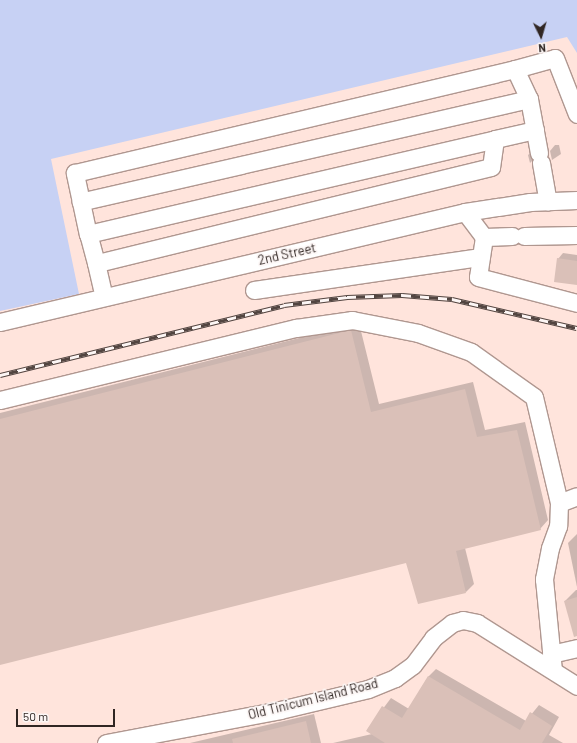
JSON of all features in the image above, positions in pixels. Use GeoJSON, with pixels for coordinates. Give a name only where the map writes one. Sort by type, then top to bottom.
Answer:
{"type":"FeatureCollection","features":[{"type":"Feature","properties":{"kind":"street"},"geometry":{"type":"LineString","coordinates":[[104,297],[88,234],[75,173],[515,69],[555,58],[577,114]]}},
{"type":"Feature","properties":{"kind":"street"},"geometry":{"type":"LineString","coordinates":[[515,69],[529,99],[548,201]]}},
{"type":"Feature","properties":{"kind":"street"},"geometry":{"type":"LineString","coordinates":[[81,202],[529,99]]}},
{"type":"Feature","properties":{"kind":"street"},"geometry":{"type":"LineString","coordinates":[[88,234],[495,138],[535,130]]}},
{"type":"Feature","properties":{"kind":"street"},"geometry":{"type":"LineString","coordinates":[[96,263],[491,168],[495,138]]}},
{"type":"Feature","properties":{"kind":"street","name":"2nd Street"},"geometry":{"type":"LineString","coordinates":[[0,322],[465,212],[497,206],[577,200]]}},
{"type":"Feature","properties":{"kind":"street"},"geometry":{"type":"LineString","coordinates":[[465,212],[484,237],[478,277],[577,303]]}},
{"type":"Feature","properties":{"kind":"street"},"geometry":{"type":"LineString","coordinates":[[484,237],[518,236],[573,238]]}},
{"type":"Feature","properties":{"kind":"street"},"geometry":{"type":"LineString","coordinates":[[254,290],[481,257]]}},
{"type":"Feature","properties":{"kind":"street"},"geometry":{"type":"LineString","coordinates":[[0,400],[296,328],[352,320],[418,333],[471,352],[534,397],[559,503],[558,526],[550,548],[544,579],[552,662],[577,648]]}},
{"type":"Feature","properties":{"kind":"street"},"geometry":{"type":"LineString","coordinates":[[559,503],[577,496]]}},
{"type":"Feature","properties":{"kind":"street","name":"Old Tinicum Island Road"},"geometry":{"type":"LineString","coordinates":[[106,743],[280,710],[368,689],[395,678],[407,669],[433,638],[452,623],[463,620],[477,623],[552,662],[577,686]]}},
{"type":"Feature","properties":{"kind":"shaded area"},"geometry":{"type":"Polygon","coordinates":[[[0,0],[577,0],[577,53],[567,37],[51,159],[79,294],[0,311],[0,0]]]}},
{"type":"Feature","properties":{"kind":"building"},"geometry":{"type":"Polygon","coordinates":[[[557,258],[577,261],[577,285],[554,282],[557,258]]]}},
{"type":"Feature","properties":{"kind":"building"},"geometry":{"type":"Polygon","coordinates":[[[351,330],[371,412],[465,389],[477,437],[517,430],[541,530],[456,551],[466,593],[418,604],[406,563],[0,665],[0,419],[351,330]]]}},
{"type":"Feature","properties":{"kind":"building"},"geometry":{"type":"Polygon","coordinates":[[[577,597],[577,636],[574,637],[564,601],[577,597]]]}},
{"type":"Feature","properties":{"kind":"building"},"geometry":{"type":"Polygon","coordinates":[[[428,676],[520,730],[530,712],[552,726],[542,743],[385,743],[366,731],[382,706],[402,718],[428,676]]]}},
{"type":"Feature","properties":{"kind":"building"},"geometry":{"type":"Polygon","coordinates":[[[306,721],[311,743],[233,743],[232,739],[306,721]]]}},
{"type":"Feature","properties":{"kind":"railway"},"geometry":{"type":"LineString","coordinates":[[0,375],[284,305],[347,297],[402,295],[452,299],[577,328]]}}]}
